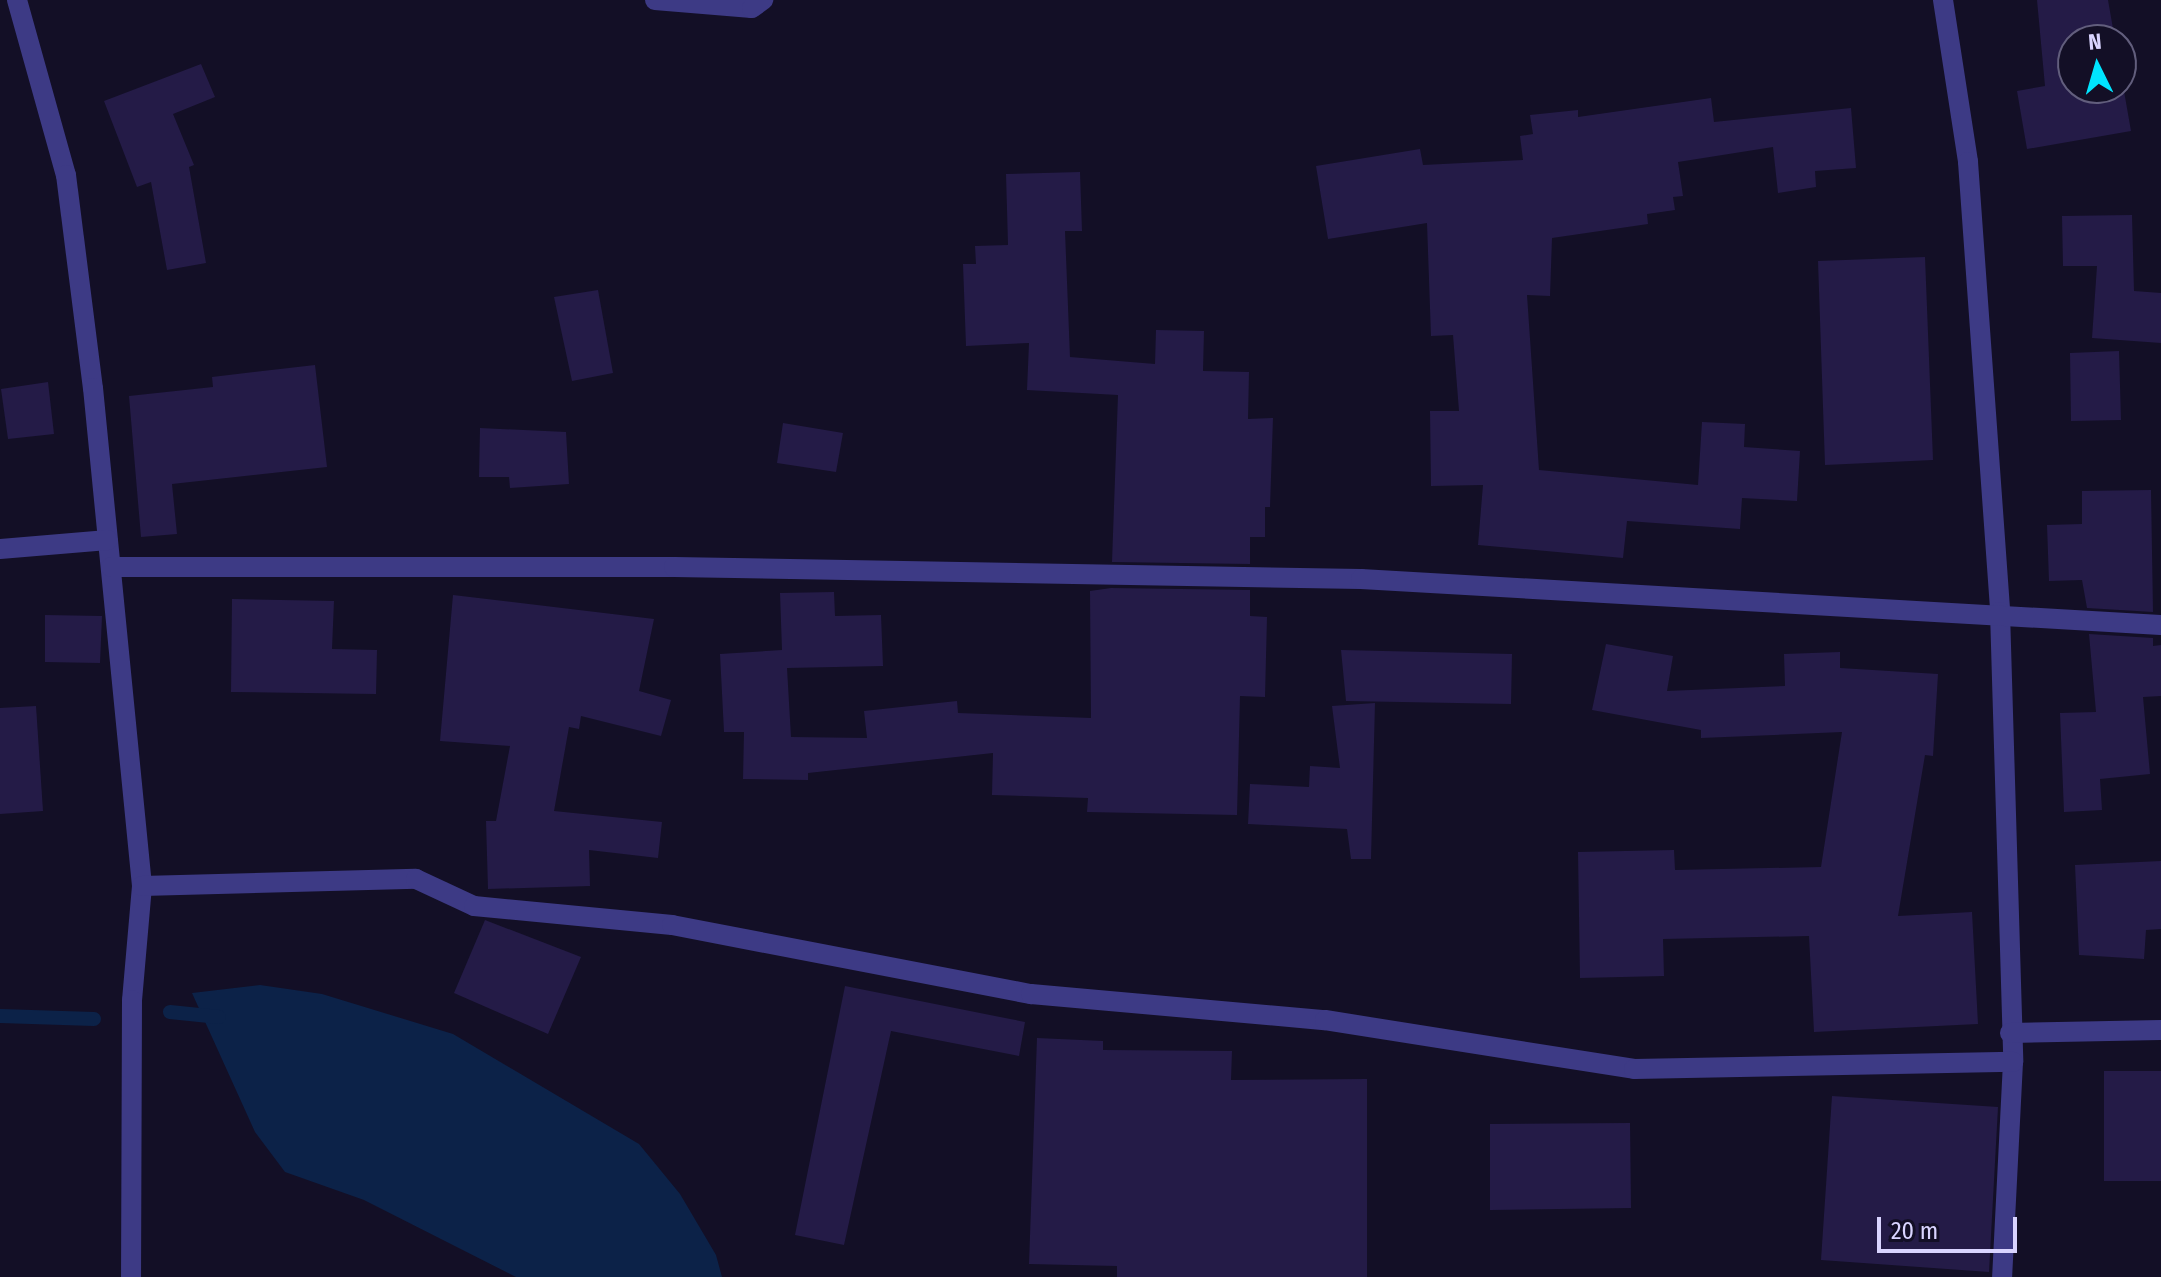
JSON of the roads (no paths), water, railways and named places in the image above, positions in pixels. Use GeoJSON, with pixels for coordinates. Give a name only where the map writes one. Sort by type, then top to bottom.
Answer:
{"type":"FeatureCollection","features":[{"type":"Feature","properties":{"kind":"street"},"geometry":{"type":"LineString","coordinates":[[17,0],[66,175],[111,567],[142,886],[132,1000],[131,1277]]}},
{"type":"Feature","properties":{"kind":"street"},"geometry":{"type":"LineString","coordinates":[[655,0],[752,8],[763,0]]}},
{"type":"Feature","properties":{"kind":"street"},"geometry":{"type":"LineString","coordinates":[[1943,0],[1968,162],[2000,612],[2013,1062],[2002,1277]]}},
{"type":"Feature","properties":{"kind":"street"},"geometry":{"type":"LineString","coordinates":[[0,549],[108,540]]}},
{"type":"Feature","properties":{"kind":"street"},"geometry":{"type":"LineString","coordinates":[[111,567],[674,567],[1361,579],[2000,612],[2161,625]]}},
{"type":"Feature","properties":{"kind":"street"},"geometry":{"type":"LineString","coordinates":[[142,886],[416,879],[474,906],[672,925],[1031,994],[1325,1020],[1634,1069],[2013,1062]]}},
{"type":"Feature","properties":{"kind":"street"},"geometry":{"type":"LineString","coordinates":[[2010,1033],[2161,1030]]}},
{"type":"Feature","properties":{"kind":"water"},"geometry":{"type":"Polygon","coordinates":[[[260,985],[322,994],[453,1034],[639,1144],[680,1194],[716,1255],[722,1277],[516,1277],[364,1200],[285,1172],[255,1132],[192,993],[260,985]]]}},
{"type":"Feature","properties":{"kind":"waterway"},"geometry":{"type":"LineString","coordinates":[[170,1012],[219,1017]]}},
{"type":"Feature","properties":{"kind":"waterway"},"geometry":{"type":"LineString","coordinates":[[0,1016],[94,1019]]}}]}
